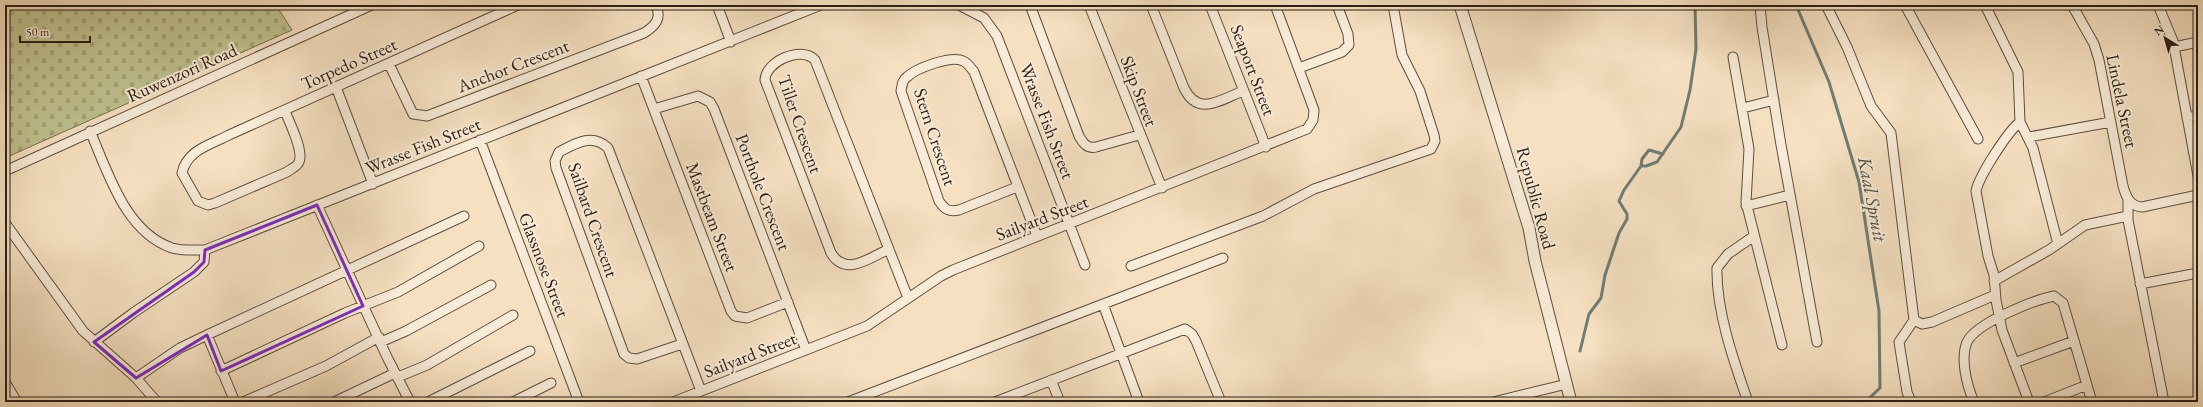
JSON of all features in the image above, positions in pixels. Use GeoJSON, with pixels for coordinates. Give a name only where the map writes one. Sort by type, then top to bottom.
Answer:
{"type":"FeatureCollection","features":[{"type":"Feature","properties":{"kind":"street","name":"Ruwenzori Road"},"geometry":{"type":"LineString","coordinates":[[5,171],[90,131],[372,5]]}},
{"type":"Feature","properties":{"kind":"street","name":"Torpedo Street"},"geometry":{"type":"LineString","coordinates":[[285,111],[300,154],[300,162],[287,172],[216,203],[203,205],[192,194],[182,173],[187,159],[193,153],[336,87],[518,5]]}},
{"type":"Feature","properties":{"kind":"street","name":"Anchor Crescent"},"geometry":{"type":"LineString","coordinates":[[389,64],[413,114],[427,116],[644,33],[654,27],[658,19],[656,5]]}},
{"type":"Feature","properties":{"kind":"street"},"geometry":{"type":"LineString","coordinates":[[717,5],[731,42]]}},
{"type":"Feature","properties":{"kind":"street","name":"Wrasse Fish Street"},"geometry":{"type":"LineString","coordinates":[[90,131],[119,194],[133,219],[156,240],[172,248],[205,250],[821,5]]}},
{"type":"Feature","properties":{"kind":"street","name":"Wrasse Fish Street"},"geometry":{"type":"LineString","coordinates":[[959,5],[984,18],[997,36],[1085,265]]}},
{"type":"Feature","properties":{"kind":"street"},"geometry":{"type":"LineString","coordinates":[[1030,5],[1082,142],[1091,148],[1139,134]]}},
{"type":"Feature","properties":{"kind":"street","name":"Skip Street"},"geometry":{"type":"LineString","coordinates":[[1088,5],[1162,188]]}},
{"type":"Feature","properties":{"kind":"street"},"geometry":{"type":"LineString","coordinates":[[1151,5],[1184,88],[1191,100],[1202,105],[1209,105],[1244,91]]}},
{"type":"Feature","properties":{"kind":"street","name":"Seaport Street"},"geometry":{"type":"LineString","coordinates":[[1210,5],[1266,147]]}},
{"type":"Feature","properties":{"kind":"street","name":"Sailyard Street"},"geometry":{"type":"LineString","coordinates":[[673,402],[867,326],[953,270],[1037,236],[1070,225],[1308,129],[1313,120],[1314,110],[1274,5]]}},
{"type":"Feature","properties":{"kind":"street"},"geometry":{"type":"LineString","coordinates":[[1299,68],[1342,52],[1349,45],[1348,34],[1337,5]]}},
{"type":"Feature","properties":{"kind":"street"},"geometry":{"type":"LineString","coordinates":[[1131,266],[1263,216],[1314,189],[1431,148],[1435,141],[1434,135],[1420,91],[1402,55],[1393,5]]}},
{"type":"Feature","properties":{"kind":"street","name":"Republic Road"},"geometry":{"type":"LineString","coordinates":[[1460,5],[1529,228],[1535,261],[1568,386],[1570,402]]}},
{"type":"Feature","properties":{"kind":"street"},"geometry":{"type":"LineString","coordinates":[[1760,5],[1762,27],[1790,195],[1817,342]]}},
{"type":"Feature","properties":{"kind":"street"},"geometry":{"type":"LineString","coordinates":[[1826,5],[1847,47],[1868,101],[1891,133],[1914,320],[1899,342],[1907,392],[1911,402]]}},
{"type":"Feature","properties":{"kind":"street"},"geometry":{"type":"LineString","coordinates":[[1905,5],[1978,139]]}},
{"type":"Feature","properties":{"kind":"street"},"geometry":{"type":"LineString","coordinates":[[1985,5],[2018,72],[2020,86],[2020,122],[2029,137],[2058,244]]}},
{"type":"Feature","properties":{"kind":"street","name":"Lindela Street"},"geometry":{"type":"LineString","coordinates":[[2072,5],[2094,44],[2101,70],[2123,186],[2131,202],[2128,216],[2164,402]]}},
{"type":"Feature","properties":{"kind":"street"},"geometry":{"type":"LineString","coordinates":[[2158,5],[2166,21],[2174,47],[2198,176]]}},
{"type":"Feature","properties":{"kind":"street"},"geometry":{"type":"LineString","coordinates":[[2174,47],[2198,42]]}},
{"type":"Feature","properties":{"kind":"street","name":"Tiller Crescent"},"geometry":{"type":"LineString","coordinates":[[889,248],[850,266],[840,263],[831,253],[765,80],[767,71],[777,63],[800,53],[805,53],[815,60],[889,248],[908,298]]}},
{"type":"Feature","properties":{"kind":"street"},"geometry":{"type":"LineString","coordinates":[[1733,57],[1749,149],[1746,206],[1782,345]]}},
{"type":"Feature","properties":{"kind":"street","name":"Stern Crescent"},"geometry":{"type":"LineString","coordinates":[[1017,188],[959,210],[952,212],[944,209],[939,201],[901,91],[905,78],[913,72],[947,60],[963,61],[969,65],[974,72],[1017,188],[1037,236]]}},
{"type":"Feature","properties":{"kind":"street","name":"Mastbeam Street"},"geometry":{"type":"LineString","coordinates":[[641,76],[731,311],[735,316],[747,318],[788,302]]}},
{"type":"Feature","properties":{"kind":"street"},"geometry":{"type":"LineString","coordinates":[[336,87],[373,184]]}},
{"type":"Feature","properties":{"kind":"street","name":"Porthole Crescent"},"geometry":{"type":"LineString","coordinates":[[654,109],[698,96],[710,102],[806,350]]}},
{"type":"Feature","properties":{"kind":"street"},"geometry":{"type":"LineString","coordinates":[[1743,108],[1774,100]]}},
{"type":"Feature","properties":{"kind":"street"},"geometry":{"type":"LineString","coordinates":[[2187,118],[2198,116]]}},
{"type":"Feature","properties":{"kind":"street"},"geometry":{"type":"LineString","coordinates":[[2020,122],[2008,134],[1977,188],[1999,316],[2014,363],[2029,402]]}},
{"type":"Feature","properties":{"kind":"street"},"geometry":{"type":"LineString","coordinates":[[2029,137],[2111,122]]}},
{"type":"Feature","properties":{"kind":"street","name":"Sailbard Crescent"},"geometry":{"type":"LineString","coordinates":[[682,344],[637,359],[629,358],[624,354],[556,168],[555,161],[559,152],[584,141],[595,139],[602,142],[608,148],[700,391]]}},
{"type":"Feature","properties":{"kind":"street","name":"Glassnose Street"},"geometry":{"type":"LineString","coordinates":[[480,140],[579,402]]}},
{"type":"Feature","properties":{"kind":"street"},"geometry":{"type":"LineString","coordinates":[[1746,206],[1790,195]]}},
{"type":"Feature","properties":{"kind":"street"},"geometry":{"type":"LineString","coordinates":[[2131,202],[2139,207],[2198,195]]}},
{"type":"Feature","properties":{"kind":"street"},"geometry":{"type":"LineString","coordinates":[[317,206],[363,306],[410,402]]}},
{"type":"Feature","properties":{"kind":"street"},"geometry":{"type":"LineString","coordinates":[[136,378],[180,348],[464,216]]}},
{"type":"Feature","properties":{"kind":"street"},"geometry":{"type":"LineString","coordinates":[[1994,282],[2058,244],[2085,225],[2128,216]]}},
{"type":"Feature","properties":{"kind":"street"},"geometry":{"type":"LineString","coordinates":[[5,223],[83,331],[136,378],[157,402]]}},
{"type":"Feature","properties":{"kind":"street"},"geometry":{"type":"LineString","coordinates":[[1748,402],[1736,367],[1725,325],[1719,294],[1717,268],[1728,254],[1754,236]]}},
{"type":"Feature","properties":{"kind":"street"},"geometry":{"type":"LineString","coordinates":[[221,370],[363,306],[398,292],[479,246]]}},
{"type":"Feature","properties":{"kind":"street"},"geometry":{"type":"LineString","coordinates":[[94,342],[133,313],[194,272],[204,262],[205,250]]}},
{"type":"Feature","properties":{"kind":"street"},"geometry":{"type":"LineString","coordinates":[[848,402],[1223,258]]}},
{"type":"Feature","properties":{"kind":"street"},"geometry":{"type":"LineString","coordinates":[[2140,284],[2198,273]]}},
{"type":"Feature","properties":{"kind":"street"},"geometry":{"type":"LineString","coordinates":[[243,402],[326,366],[380,340],[406,331],[491,285]]}},
{"type":"Feature","properties":{"kind":"street"},"geometry":{"type":"LineString","coordinates":[[1914,320],[1922,324],[1932,322],[1995,295]]}},
{"type":"Feature","properties":{"kind":"street"},"geometry":{"type":"LineString","coordinates":[[1974,402],[1966,377],[1967,343],[1974,334],[1999,316],[2056,296],[2063,303],[2092,402]]}},
{"type":"Feature","properties":{"kind":"street"},"geometry":{"type":"LineString","coordinates":[[1103,304],[1122,352],[1139,402]]}},
{"type":"Feature","properties":{"kind":"street"},"geometry":{"type":"LineString","coordinates":[[334,402],[396,375],[427,365],[471,337],[513,315]]}},
{"type":"Feature","properties":{"kind":"street"},"geometry":{"type":"LineString","coordinates":[[994,402],[1185,329],[1196,341],[1221,402]]}},
{"type":"Feature","properties":{"kind":"street"},"geometry":{"type":"LineString","coordinates":[[207,335],[236,402]]}},
{"type":"Feature","properties":{"kind":"street"},"geometry":{"type":"LineString","coordinates":[[2014,363],[2074,341]]}},
{"type":"Feature","properties":{"kind":"street"},"geometry":{"type":"LineString","coordinates":[[428,402],[530,351]]}},
{"type":"Feature","properties":{"kind":"street"},"geometry":{"type":"LineString","coordinates":[[1052,380],[1060,402]]}},
{"type":"Feature","properties":{"kind":"street"},"geometry":{"type":"LineString","coordinates":[[5,382],[17,402]]}},
{"type":"Feature","properties":{"kind":"street"},"geometry":{"type":"LineString","coordinates":[[513,402],[551,383]]}},
{"type":"Feature","properties":{"kind":"street"},"geometry":{"type":"LineString","coordinates":[[2044,402],[2087,385]]}},
{"type":"Feature","properties":{"kind":"street"},"geometry":{"type":"LineString","coordinates":[[1493,402],[1568,386]]}},
{"type":"Feature","properties":{"kind":"street"},"geometry":{"type":"LineString","coordinates":[[1512,402],[1568,386]]}},
{"type":"Feature","properties":{"kind":"highlighted area"},"geometry":{"type":"Polygon","coordinates":[[[317,205],[363,306],[221,371],[207,335],[136,378],[94,342],[194,272],[204,262],[205,250],[317,205]]]}},
{"type":"Feature","properties":{"kind":"green space"},"geometry":{"type":"Polygon","coordinates":[[[5,5],[276,5],[292,30],[5,158],[5,5]]]}},
{"type":"Feature","properties":{"kind":"waterway"},"geometry":{"type":"LineString","coordinates":[[1580,351],[1589,314],[1601,298],[1605,275],[1619,233],[1627,219],[1627,214],[1619,201],[1624,190],[1641,166],[1646,166],[1657,162],[1681,127],[1690,90],[1696,49],[1695,5]]}},
{"type":"Feature","properties":{"kind":"waterway","name":"Kaal Spruit"},"geometry":{"type":"LineString","coordinates":[[1796,5],[1829,82],[1859,182],[1879,311],[1880,388],[1865,402]]}},
{"type":"Feature","properties":{"kind":"waterway"},"geometry":{"type":"LineString","coordinates":[[1641,166],[1642,159],[1649,150],[1663,154]]}}]}
